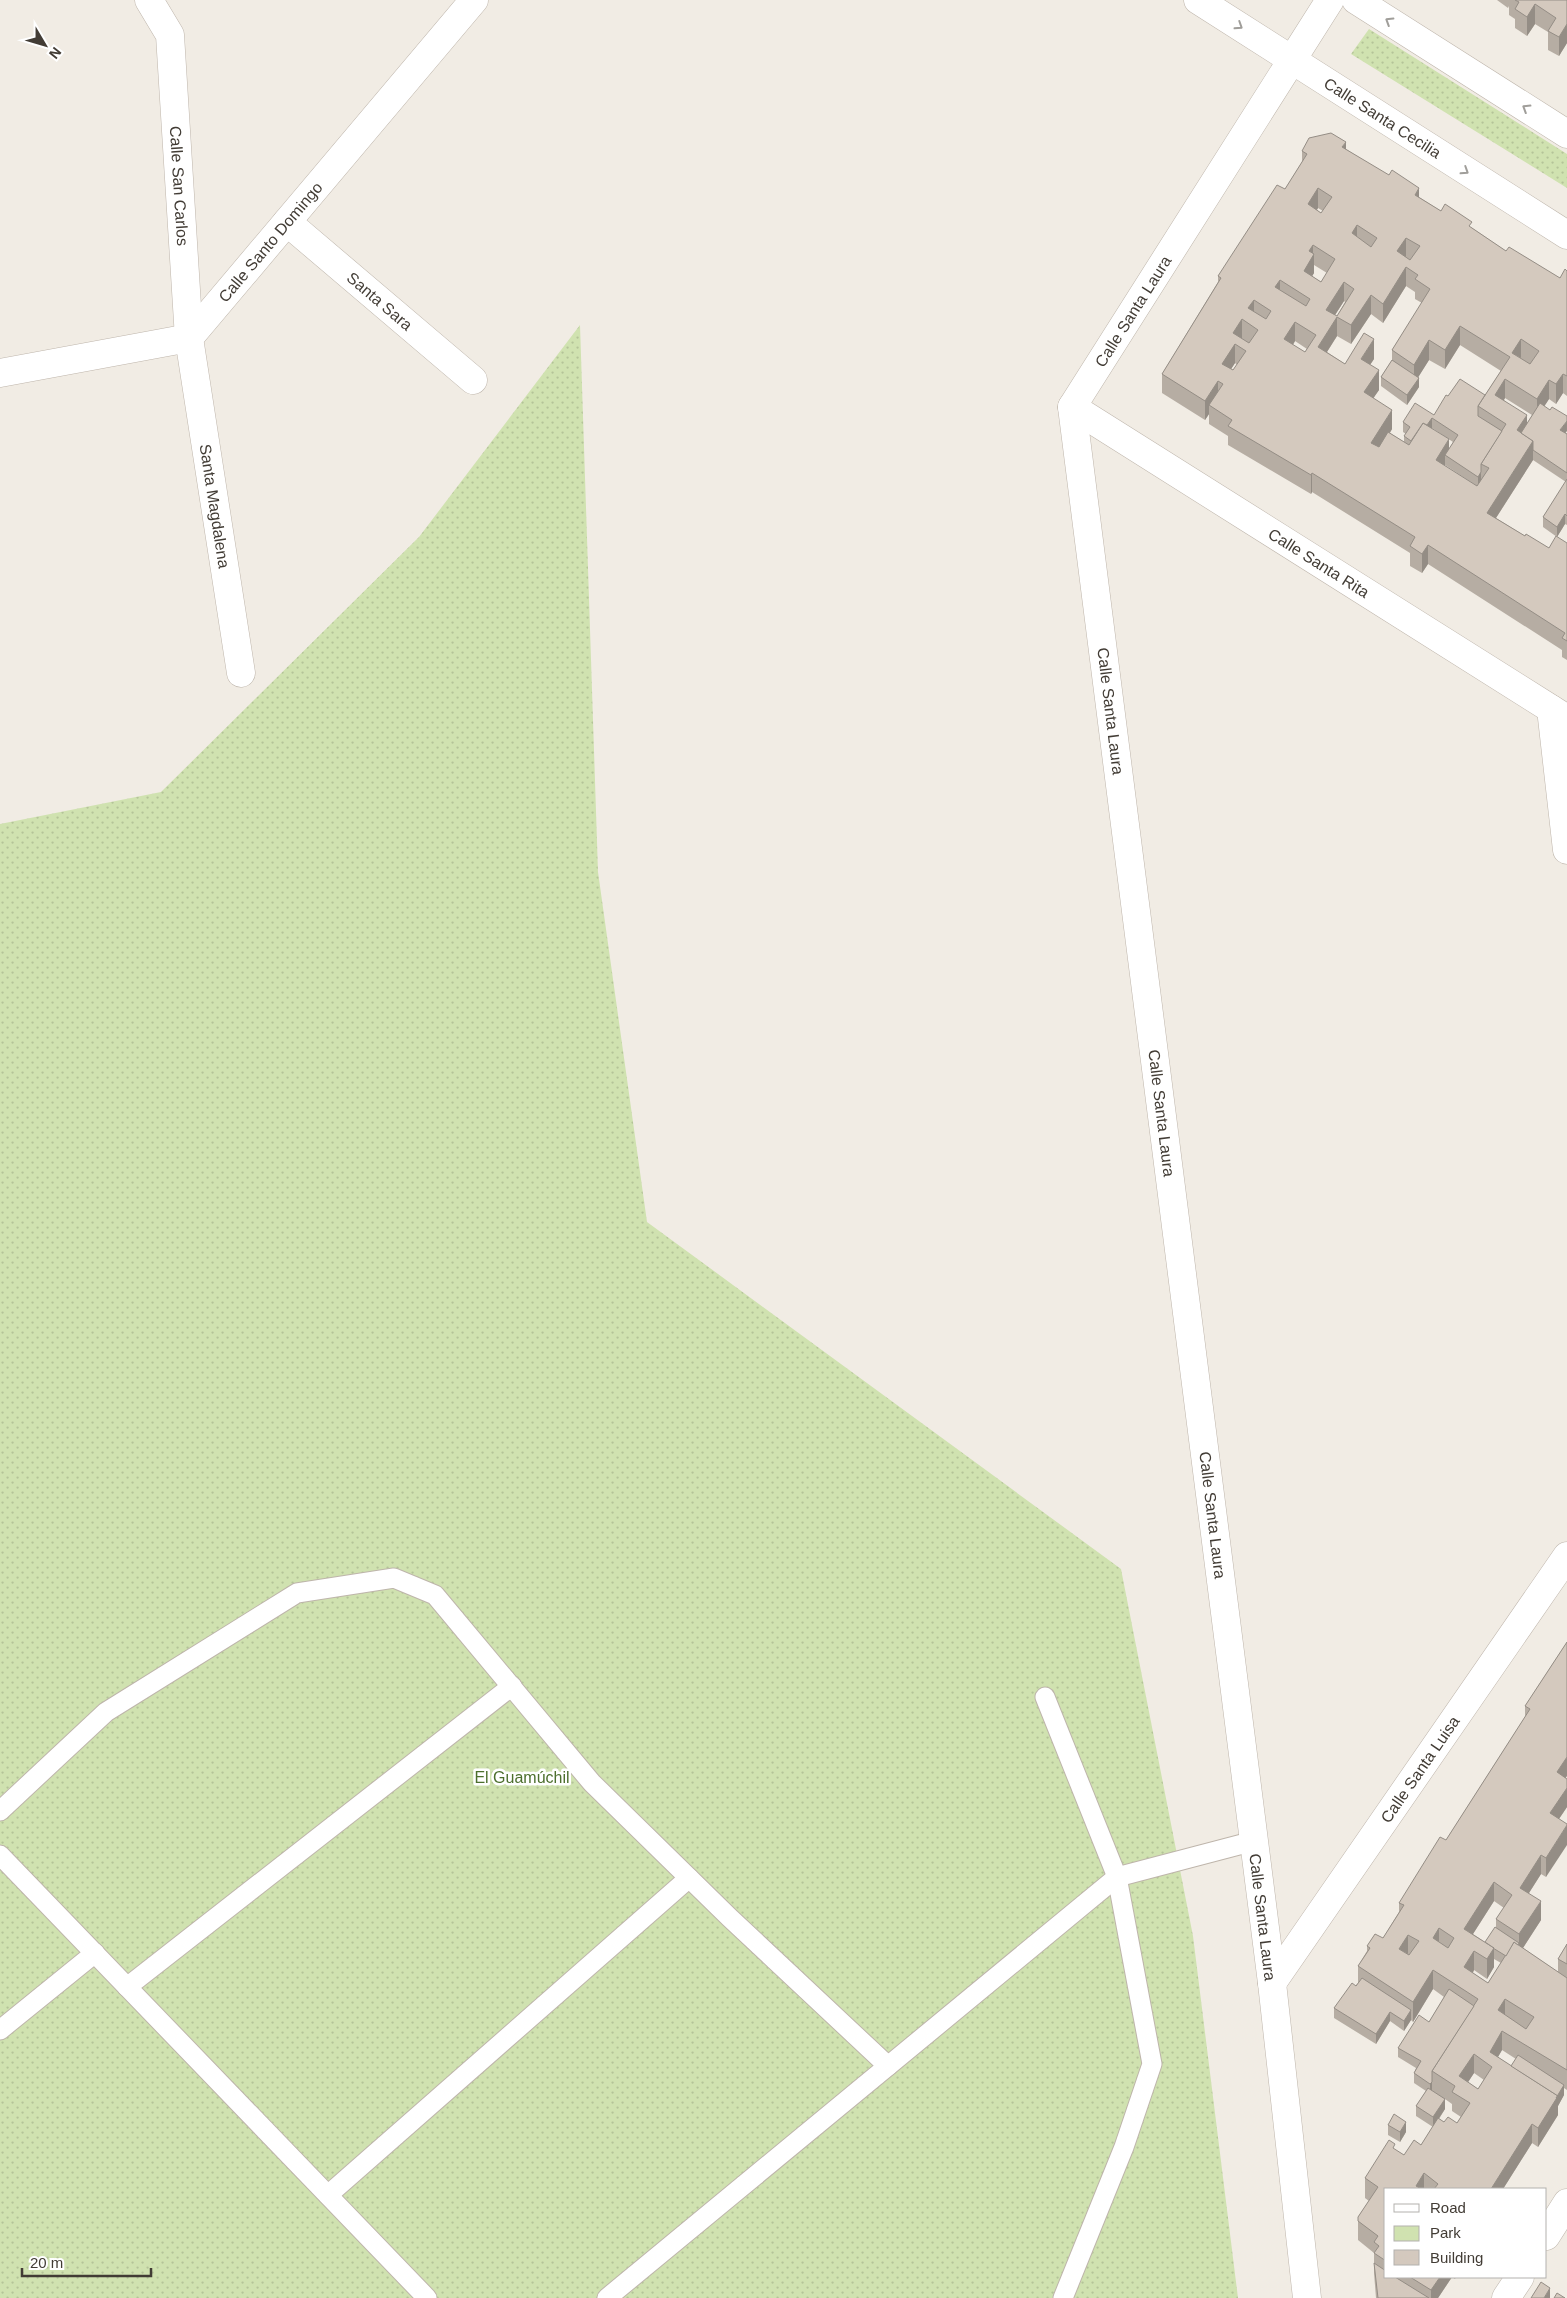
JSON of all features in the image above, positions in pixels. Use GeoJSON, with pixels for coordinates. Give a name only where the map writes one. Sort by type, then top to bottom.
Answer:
{"type":"FeatureCollection","features":[{"type":"Feature","properties":{"kind":"street","name":"Calle San Carlos"},"geometry":{"type":"LineString","coordinates":[[148,0],[170,35],[189,338]]}},
{"type":"Feature","properties":{"kind":"street","name":"Calle Santo Domingo"},"geometry":{"type":"LineString","coordinates":[[189,338],[474,0]]}},
{"type":"Feature","properties":{"kind":"street","name":"Calle Santa Cecilia"},"geometry":{"type":"LineString","coordinates":[[1198,0],[1567,236]]}},
{"type":"Feature","properties":{"kind":"street","name":"Calle Santa Laura"},"geometry":{"type":"LineString","coordinates":[[1307,2298],[1272,1983],[1072,406],[1330,0]]}},
{"type":"Feature","properties":{"kind":"street"},"geometry":{"type":"LineString","coordinates":[[1356,0],[1567,134]]}},
{"type":"Feature","properties":{"kind":"street","name":"Santa Sara"},"geometry":{"type":"LineString","coordinates":[[287,222],[473,380]]}},
{"type":"Feature","properties":{"kind":"street"},"geometry":{"type":"LineString","coordinates":[[0,373],[189,338]]}},
{"type":"Feature","properties":{"kind":"street","name":"Santa Magdalena"},"geometry":{"type":"LineString","coordinates":[[189,338],[242,673]]}},
{"type":"Feature","properties":{"kind":"street","name":"Calle Santa Rita"},"geometry":{"type":"LineString","coordinates":[[1072,406],[1559,714]]}},
{"type":"Feature","properties":{"kind":"street"},"geometry":{"type":"LineString","coordinates":[[1559,714],[1567,850]]}},
{"type":"Feature","properties":{"kind":"street","name":"Calle Santa Luisa"},"geometry":{"type":"LineString","coordinates":[[1272,1983],[1567,1556]]}},
{"type":"Feature","properties":{"kind":"street"},"geometry":{"type":"LineString","coordinates":[[1547,2234],[1567,2203]]}},
{"type":"Feature","properties":{"kind":"street"},"geometry":{"type":"LineString","coordinates":[[1506,2298],[1519,2278]]}},
{"type":"Feature","properties":{"kind":"lane"},"geometry":{"type":"LineString","coordinates":[[0,1811],[106,1712],[297,1592],[394,1578],[435,1595],[592,1783],[689,1878],[888,2066]]}},
{"type":"Feature","properties":{"kind":"lane"},"geometry":{"type":"LineString","coordinates":[[127,1987],[512,1686]]}},
{"type":"Feature","properties":{"kind":"lane"},"geometry":{"type":"LineString","coordinates":[[1045,1697],[1117,1876],[1152,2064],[1124,2146],[1063,2298]]}},
{"type":"Feature","properties":{"kind":"lane"},"geometry":{"type":"LineString","coordinates":[[607,2298],[1117,1876],[1254,1841]]}},
{"type":"Feature","properties":{"kind":"lane"},"geometry":{"type":"LineString","coordinates":[[0,1855],[427,2298]]}},
{"type":"Feature","properties":{"kind":"lane"},"geometry":{"type":"LineString","coordinates":[[328,2195],[689,1878]]}},
{"type":"Feature","properties":{"kind":"lane"},"geometry":{"type":"LineString","coordinates":[[0,2030],[95,1953]]}},
{"type":"Feature","properties":{"kind":"green space"},"geometry":{"type":"Polygon","coordinates":[[[1369,29],[1567,154],[1567,188],[1351,54],[1369,29]]]}},
{"type":"Feature","properties":{"kind":"green space","name":"El Guamúchil"},"geometry":{"type":"Polygon","coordinates":[[[580,325],[598,872],[647,1222],[1121,1569],[1193,1936],[1238,2298],[0,2298],[0,824],[161,792],[419,537],[580,325]]]}},
{"type":"Feature","properties":{"kind":"building"},"geometry":{"type":"Polygon","coordinates":[[[1515,0],[1567,0],[1567,24],[1559,37],[1548,31],[1556,18],[1535,4],[1527,17],[1515,9],[1519,2],[1515,0]]]}},
{"type":"Feature","properties":{"kind":"building"},"geometry":{"type":"Polygon","coordinates":[[[1331,133],[1346,142],[1342,147],[1389,175],[1392,170],[1419,188],[1415,195],[1441,211],[1445,204],[1472,222],[1469,226],[1506,251],[1509,247],[1560,278],[1565,269],[1567,271],[1567,376],[1563,374],[1556,384],[1549,380],[1537,399],[1505,379],[1495,395],[1527,415],[1517,430],[1533,441],[1487,513],[1549,548],[1556,536],[1567,543],[1567,641],[1562,638],[1565,633],[1428,545],[1422,554],[1410,546],[1415,537],[1312,473],[1311,475],[1228,426],[1232,420],[1209,405],[1223,384],[1218,381],[1205,401],[1162,374],[1221,278],[1218,276],[1277,185],[1285,189],[1307,154],[1302,151],[1309,138],[1331,133]],[[1318,188],[1308,204],[1321,213],[1332,197],[1318,188]],[[1357,225],[1352,233],[1371,247],[1377,238],[1357,225]],[[1406,238],[1397,251],[1410,260],[1420,246],[1406,238]],[[1313,245],[1309,251],[1314,254],[1304,271],[1321,282],[1335,259],[1313,245]],[[1406,267],[1383,304],[1371,295],[1351,325],[1337,317],[1318,347],[1345,364],[1364,333],[1374,339],[1361,359],[1379,370],[1364,392],[1392,410],[1371,443],[1379,447],[1388,432],[1409,445],[1423,423],[1449,439],[1436,460],[1477,486],[1489,468],[1481,464],[1506,424],[1478,406],[1510,357],[1460,326],[1445,350],[1429,340],[1414,365],[1392,350],[1430,289],[1415,279],[1418,275],[1406,267]],[[1280,280],[1275,287],[1306,306],[1310,299],[1280,280]],[[1344,282],[1326,310],[1337,316],[1354,289],[1344,282]],[[1254,300],[1248,308],[1266,319],[1271,311],[1254,300]],[[1242,319],[1233,333],[1249,343],[1258,330],[1242,319]],[[1295,322],[1284,339],[1305,352],[1316,335],[1295,322]],[[1521,339],[1512,353],[1530,364],[1539,351],[1521,339]],[[1235,344],[1222,364],[1233,370],[1246,351],[1235,344]]]}},
{"type":"Feature","properties":{"kind":"building"},"geometry":{"type":"Polygon","coordinates":[[[1392,360],[1419,378],[1407,395],[1381,377],[1392,360]]]}},
{"type":"Feature","properties":{"kind":"building"},"geometry":{"type":"Polygon","coordinates":[[[1460,379],[1485,395],[1478,406],[1478,416],[1502,431],[1481,464],[1481,472],[1478,477],[1445,455],[1458,435],[1432,418],[1427,425],[1423,423],[1411,441],[1404,436],[1410,427],[1403,422],[1415,403],[1434,415],[1446,395],[1448,396],[1460,379]]]}},
{"type":"Feature","properties":{"kind":"building"},"geometry":{"type":"Polygon","coordinates":[[[1540,403],[1550,410],[1552,407],[1567,416],[1567,421],[1560,430],[1567,434],[1567,473],[1533,450],[1533,441],[1521,433],[1540,403]]]}},
{"type":"Feature","properties":{"kind":"building"},"geometry":{"type":"Polygon","coordinates":[[[1567,479],[1567,516],[1565,514],[1557,527],[1543,517],[1567,479]]]}},
{"type":"Feature","properties":{"kind":"building"},"geometry":{"type":"Polygon","coordinates":[[[1567,1642],[1567,1757],[1557,1772],[1567,1779],[1567,1788],[1550,1813],[1567,1825],[1546,1858],[1541,1855],[1520,1888],[1541,1901],[1519,1934],[1496,1919],[1512,1895],[1494,1882],[1464,1929],[1494,1948],[1487,1959],[1474,1951],[1464,1967],[1488,1983],[1514,1942],[1567,1978],[1567,2070],[1502,2031],[1490,2052],[1558,2096],[1538,2128],[1532,2124],[1492,2188],[1435,2188],[1438,2184],[1424,2173],[1416,2186],[1419,2188],[1384,2188],[1384,2260],[1374,2253],[1379,2246],[1374,2242],[1378,2236],[1358,2221],[1358,2217],[1378,2187],[1365,2178],[1389,2140],[1395,2144],[1393,2148],[1404,2155],[1414,2140],[1421,2145],[1438,2118],[1444,2122],[1448,2117],[1457,2123],[1470,2103],[1452,2092],[1455,2086],[1432,2071],[1478,1999],[1433,1970],[1413,2002],[1358,1966],[1370,1948],[1367,1946],[1375,1934],[1383,1938],[1404,1905],[1399,1903],[1440,1837],[1446,1840],[1530,1709],[1525,1706],[1567,1642]],[[1439,1928],[1433,1938],[1448,1948],[1454,1938],[1439,1928]],[[1408,1935],[1399,1949],[1409,1955],[1419,1941],[1408,1935]],[[1505,1999],[1498,2010],[1526,2029],[1534,2017],[1505,1999]],[[1474,2054],[1459,2076],[1478,2089],[1492,2067],[1474,2054]]]}},
{"type":"Feature","properties":{"kind":"building"},"geometry":{"type":"Polygon","coordinates":[[[1495,1927],[1519,1943],[1518,1945],[1514,1942],[1506,1956],[1485,1942],[1495,1927]]]}},
{"type":"Feature","properties":{"kind":"building"},"geometry":{"type":"Polygon","coordinates":[[[1567,1944],[1567,1964],[1558,1959],[1567,1944]]]}},
{"type":"Feature","properties":{"kind":"building"},"geometry":{"type":"Polygon","coordinates":[[[1362,1978],[1411,2010],[1404,2021],[1390,2012],[1376,2034],[1334,2008],[1352,1983],[1356,1986],[1362,1978]]]}},
{"type":"Feature","properties":{"kind":"building"},"geometry":{"type":"Polygon","coordinates":[[[1449,1989],[1474,2006],[1432,2071],[1432,2082],[1430,2084],[1414,2073],[1421,2061],[1398,2048],[1419,2015],[1429,2022],[1449,1989]]]}},
{"type":"Feature","properties":{"kind":"building"},"geometry":{"type":"Polygon","coordinates":[[[1518,2055],[1564,2085],[1557,2096],[1511,2066],[1518,2055]]]}},
{"type":"Feature","properties":{"kind":"building"},"geometry":{"type":"Polygon","coordinates":[[[1428,2088],[1445,2099],[1433,2117],[1416,2106],[1428,2088]]]}},
{"type":"Feature","properties":{"kind":"building"},"geometry":{"type":"Polygon","coordinates":[[[1394,2114],[1406,2122],[1400,2132],[1388,2125],[1394,2114]]]}},
{"type":"Feature","properties":{"kind":"building"},"geometry":{"type":"Polygon","coordinates":[[[1374,2263],[1384,2270],[1384,2278],[1397,2278],[1429,2298],[1378,2298],[1374,2263]]]}},
{"type":"Feature","properties":{"kind":"building"},"geometry":{"type":"Polygon","coordinates":[[[1412,2278],[1439,2278],[1431,2290],[1412,2278]]]}},
{"type":"Feature","properties":{"kind":"building"},"geometry":{"type":"Polygon","coordinates":[[[1541,2282],[1550,2288],[1544,2298],[1531,2298],[1541,2282]]]}},
{"type":"Feature","properties":{"kind":"building"},"geometry":{"type":"Polygon","coordinates":[[[1557,2293],[1565,2298],[1554,2298],[1557,2293]]]}}]}
